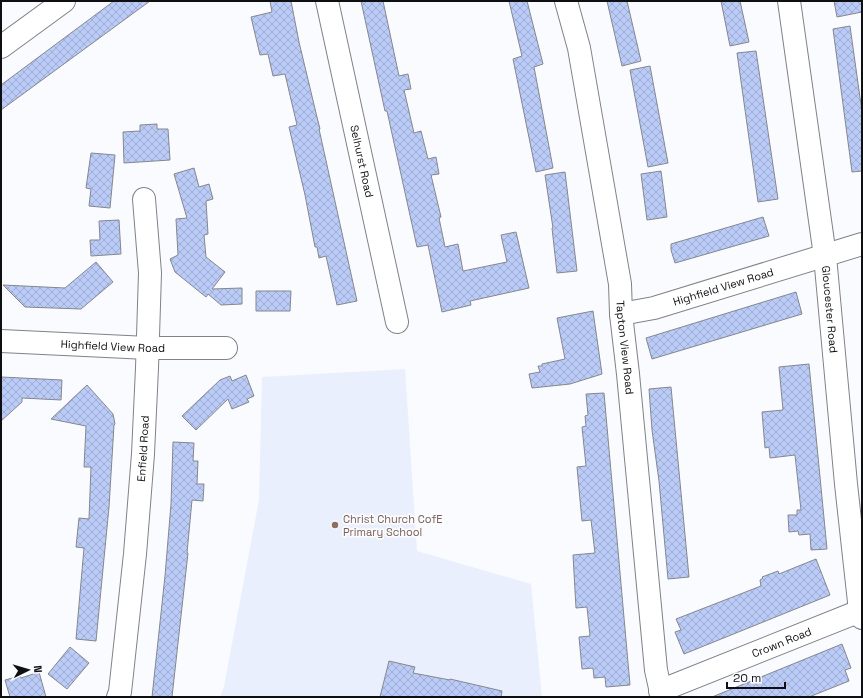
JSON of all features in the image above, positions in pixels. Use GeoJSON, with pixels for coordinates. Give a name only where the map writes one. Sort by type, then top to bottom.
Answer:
{"type":"FeatureCollection","features":[{"type":"Feature","properties":{"kind":"street"},"geometry":{"type":"LineString","coordinates":[[1,47],[64,1]]}},
{"type":"Feature","properties":{"kind":"street","name":"Selhurst Road"},"geometry":{"type":"LineString","coordinates":[[327,1],[398,322]]}},
{"type":"Feature","properties":{"kind":"street","name":"Tapton View Road"},"geometry":{"type":"LineString","coordinates":[[566,1],[579,48],[620,284],[621,314],[629,382],[656,670],[661,694]]}},
{"type":"Feature","properties":{"kind":"street","name":"Gloucester Road"},"geometry":{"type":"LineString","coordinates":[[789,1],[825,256],[846,477],[861,614]]}},
{"type":"Feature","properties":{"kind":"street","name":"Enfield Road"},"geometry":{"type":"LineString","coordinates":[[118,697],[120,692],[135,554],[143,454],[150,273],[144,199]]}},
{"type":"Feature","properties":{"kind":"street","name":"Highfield View Road"},"geometry":{"type":"LineString","coordinates":[[621,314],[654,308],[862,244]]}},
{"type":"Feature","properties":{"kind":"street","name":"Highfield View Road"},"geometry":{"type":"LineString","coordinates":[[1,341],[148,348],[226,348]]}},
{"type":"Feature","properties":{"kind":"street","name":"Crown Road"},"geometry":{"type":"LineString","coordinates":[[661,694],[861,614]]}},
{"type":"Feature","properties":{"kind":"shaded area","name":"Christ Church CofE Primary School"},"geometry":{"type":"Polygon","coordinates":[[[405,369],[417,551],[531,584],[542,697],[220,697],[224,686],[259,500],[262,377],[405,369]]]}},
{"type":"Feature","properties":{"kind":"building"},"geometry":{"type":"Polygon","coordinates":[[[114,1],[150,1],[1,110],[1,85],[114,1]]]}},
{"type":"Feature","properties":{"kind":"building"},"geometry":{"type":"Polygon","coordinates":[[[270,1],[291,1],[357,301],[337,305],[326,256],[319,258],[317,247],[315,247],[305,195],[289,127],[297,125],[285,74],[273,76],[268,54],[260,55],[251,17],[272,12],[270,1]]]}},
{"type":"Feature","properties":{"kind":"building"},"geometry":{"type":"Polygon","coordinates":[[[361,1],[383,1],[399,76],[408,74],[411,89],[404,90],[414,133],[421,131],[428,159],[436,157],[439,174],[431,175],[441,217],[439,218],[445,247],[458,244],[463,271],[507,262],[501,235],[516,232],[529,288],[470,301],[471,305],[442,312],[428,245],[417,247],[361,1]]]}},
{"type":"Feature","properties":{"kind":"building"},"geometry":{"type":"Polygon","coordinates":[[[509,1],[527,1],[543,64],[534,67],[553,168],[536,172],[513,59],[522,56],[509,1]]]}},
{"type":"Feature","properties":{"kind":"building"},"geometry":{"type":"Polygon","coordinates":[[[607,1],[627,1],[641,61],[622,66],[607,1]]]}},
{"type":"Feature","properties":{"kind":"building"},"geometry":{"type":"Polygon","coordinates":[[[721,1],[740,1],[749,42],[730,46],[721,1]]]}},
{"type":"Feature","properties":{"kind":"building"},"geometry":{"type":"Polygon","coordinates":[[[834,1],[862,1],[862,12],[837,17],[834,1]]]}},
{"type":"Feature","properties":{"kind":"building"},"geometry":{"type":"Polygon","coordinates":[[[850,26],[862,112],[862,171],[852,172],[833,29],[850,26]]]}},
{"type":"Feature","properties":{"kind":"building"},"geometry":{"type":"Polygon","coordinates":[[[756,51],[778,199],[758,202],[737,53],[756,51]]]}},
{"type":"Feature","properties":{"kind":"building"},"geometry":{"type":"Polygon","coordinates":[[[650,66],[668,163],[648,167],[630,70],[650,66]]]}},
{"type":"Feature","properties":{"kind":"building"},"geometry":{"type":"Polygon","coordinates":[[[157,124],[157,129],[168,129],[170,160],[124,163],[123,132],[140,131],[140,125],[157,124]]]}},
{"type":"Feature","properties":{"kind":"building"},"geometry":{"type":"Polygon","coordinates":[[[91,153],[115,155],[110,208],[89,206],[91,189],[86,188],[91,153]]]}},
{"type":"Feature","properties":{"kind":"building"},"geometry":{"type":"Polygon","coordinates":[[[194,168],[199,187],[209,184],[213,199],[206,201],[208,234],[204,235],[206,257],[225,272],[212,289],[242,288],[242,304],[221,305],[208,294],[206,297],[175,272],[170,259],[178,255],[176,219],[187,218],[174,174],[194,168]]]}},
{"type":"Feature","properties":{"kind":"building"},"geometry":{"type":"Polygon","coordinates":[[[661,171],[667,217],[647,220],[641,174],[661,171]]]}},
{"type":"Feature","properties":{"kind":"building"},"geometry":{"type":"Polygon","coordinates":[[[565,172],[577,271],[557,273],[553,228],[545,175],[565,172]]]}},
{"type":"Feature","properties":{"kind":"building"},"geometry":{"type":"Polygon","coordinates":[[[763,217],[769,236],[675,263],[671,250],[671,244],[763,217]]]}},
{"type":"Feature","properties":{"kind":"building"},"geometry":{"type":"Polygon","coordinates":[[[119,220],[121,254],[91,256],[90,240],[100,240],[99,221],[119,220]]]}},
{"type":"Feature","properties":{"kind":"building"},"geometry":{"type":"Polygon","coordinates":[[[96,262],[113,282],[81,309],[25,307],[3,285],[65,288],[96,262]]]}},
{"type":"Feature","properties":{"kind":"building"},"geometry":{"type":"Polygon","coordinates":[[[256,291],[291,291],[290,311],[256,311],[256,291]]]}},
{"type":"Feature","properties":{"kind":"building"},"geometry":{"type":"Polygon","coordinates":[[[796,292],[802,314],[652,359],[646,338],[796,292]]]}},
{"type":"Feature","properties":{"kind":"building"},"geometry":{"type":"Polygon","coordinates":[[[593,311],[602,374],[570,384],[532,388],[529,374],[540,372],[538,366],[565,359],[557,318],[593,311]]]}},
{"type":"Feature","properties":{"kind":"building"},"geometry":{"type":"Polygon","coordinates":[[[809,364],[827,549],[811,550],[810,534],[799,535],[798,531],[789,532],[788,515],[797,515],[797,510],[801,510],[795,455],[770,458],[769,447],[765,448],[762,412],[783,410],[779,367],[809,364]]]}},
{"type":"Feature","properties":{"kind":"building"},"geometry":{"type":"Polygon","coordinates":[[[246,375],[254,396],[247,399],[249,402],[232,409],[228,399],[196,430],[182,416],[220,380],[230,376],[232,381],[246,375]]]}},
{"type":"Feature","properties":{"kind":"building"},"geometry":{"type":"Polygon","coordinates":[[[1,377],[62,380],[61,400],[22,398],[22,402],[1,421],[1,377]]]}},
{"type":"Feature","properties":{"kind":"building"},"geometry":{"type":"Polygon","coordinates":[[[87,385],[113,414],[115,424],[109,507],[96,641],[76,639],[84,548],[76,547],[79,518],[89,519],[91,467],[84,467],[86,426],[51,419],[87,385]]]}},
{"type":"Feature","properties":{"kind":"building"},"geometry":{"type":"Polygon","coordinates":[[[671,387],[689,577],[668,579],[649,389],[671,387]]]}},
{"type":"Feature","properties":{"kind":"building"},"geometry":{"type":"Polygon","coordinates":[[[604,393],[630,685],[606,687],[605,677],[594,678],[593,668],[582,669],[579,637],[590,636],[587,607],[576,608],[573,555],[595,553],[591,520],[582,521],[577,467],[586,466],[582,427],[586,426],[585,416],[588,415],[586,394],[604,393]]]}},
{"type":"Feature","properties":{"kind":"building"},"geometry":{"type":"Polygon","coordinates":[[[173,442],[194,443],[193,461],[198,461],[197,484],[204,484],[203,501],[192,500],[188,553],[172,697],[152,697],[171,504],[173,442]]]}},
{"type":"Feature","properties":{"kind":"building"},"geometry":{"type":"Polygon","coordinates":[[[816,559],[830,595],[684,654],[675,632],[681,630],[676,619],[761,586],[760,580],[763,578],[762,577],[778,571],[779,574],[816,559]]]}},
{"type":"Feature","properties":{"kind":"building"},"geometry":{"type":"Polygon","coordinates":[[[842,644],[851,668],[845,670],[849,681],[809,697],[712,697],[842,644]]]}},
{"type":"Feature","properties":{"kind":"building"},"geometry":{"type":"Polygon","coordinates":[[[70,647],[89,663],[67,689],[48,674],[70,647]]]}},
{"type":"Feature","properties":{"kind":"building"},"geometry":{"type":"Polygon","coordinates":[[[389,661],[415,667],[413,673],[450,679],[502,691],[501,697],[380,697],[389,661]]]}},
{"type":"Feature","properties":{"kind":"building"},"geometry":{"type":"Polygon","coordinates":[[[39,672],[46,697],[10,697],[5,680],[20,676],[21,678],[39,672]]]}},
{"type":"Feature","properties":{"kind":"place","name":"Christ Church CofE Primary School"},"geometry":{"type":"Point","coordinates":[335,525]}}]}
